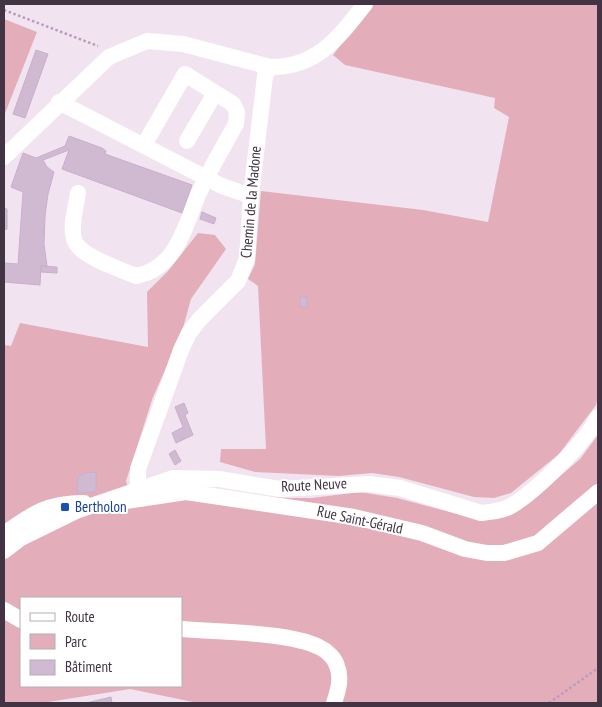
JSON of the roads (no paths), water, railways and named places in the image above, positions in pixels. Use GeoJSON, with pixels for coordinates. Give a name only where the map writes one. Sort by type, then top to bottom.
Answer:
{"type":"FeatureCollection","features":[{"type":"Feature","properties":{"kind":"street"},"geometry":{"type":"LineString","coordinates":[[4,157],[59,102],[109,57],[118,53],[147,41],[183,44],[270,67],[289,67],[315,58],[345,29],[365,4]]}},
{"type":"Feature","properties":{"kind":"street","name":"Chemin de la Madone"},"geometry":{"type":"LineString","coordinates":[[138,489],[138,468],[181,350],[199,320],[232,289],[244,270],[248,258],[251,196],[262,96],[265,76],[270,67]]}},
{"type":"Feature","properties":{"kind":"street"},"geometry":{"type":"LineString","coordinates":[[78,193],[73,220],[74,240],[81,252],[136,276],[144,274],[162,264],[175,251],[207,178],[236,124],[237,112],[232,104],[185,74],[144,145]]}},
{"type":"Feature","properties":{"kind":"street"},"geometry":{"type":"LineString","coordinates":[[187,141],[215,93]]}},
{"type":"Feature","properties":{"kind":"street"},"geometry":{"type":"LineString","coordinates":[[59,102],[207,178],[251,196]]}},
{"type":"Feature","properties":{"kind":"street","name":"Route Neuve"},"geometry":{"type":"LineString","coordinates":[[4,551],[21,538],[76,510],[174,478],[219,479],[280,489],[369,484],[400,488],[481,513],[494,512],[509,507],[527,496],[579,442],[598,417]]}},
{"type":"Feature","properties":{"kind":"street","name":"Rue Saint-Gérald"},"geometry":{"type":"LineString","coordinates":[[100,503],[139,501],[186,492],[354,517],[422,532],[465,548],[487,553],[504,553],[538,543],[598,492]]}},
{"type":"Feature","properties":{"kind":"street"},"geometry":{"type":"LineString","coordinates":[[4,534],[33,513],[56,504],[100,503]]}},
{"type":"Feature","properties":{"kind":"street"},"geometry":{"type":"LineString","coordinates":[[4,610],[20,619]]}},
{"type":"Feature","properties":{"kind":"street"},"geometry":{"type":"LineString","coordinates":[[182,629],[286,639],[321,647],[333,659],[339,672],[339,686],[334,703]]}},
{"type":"Feature","properties":{"kind":"place","name":"Bertholon"},"geometry":{"type":"Point","coordinates":[65,507]}}]}
